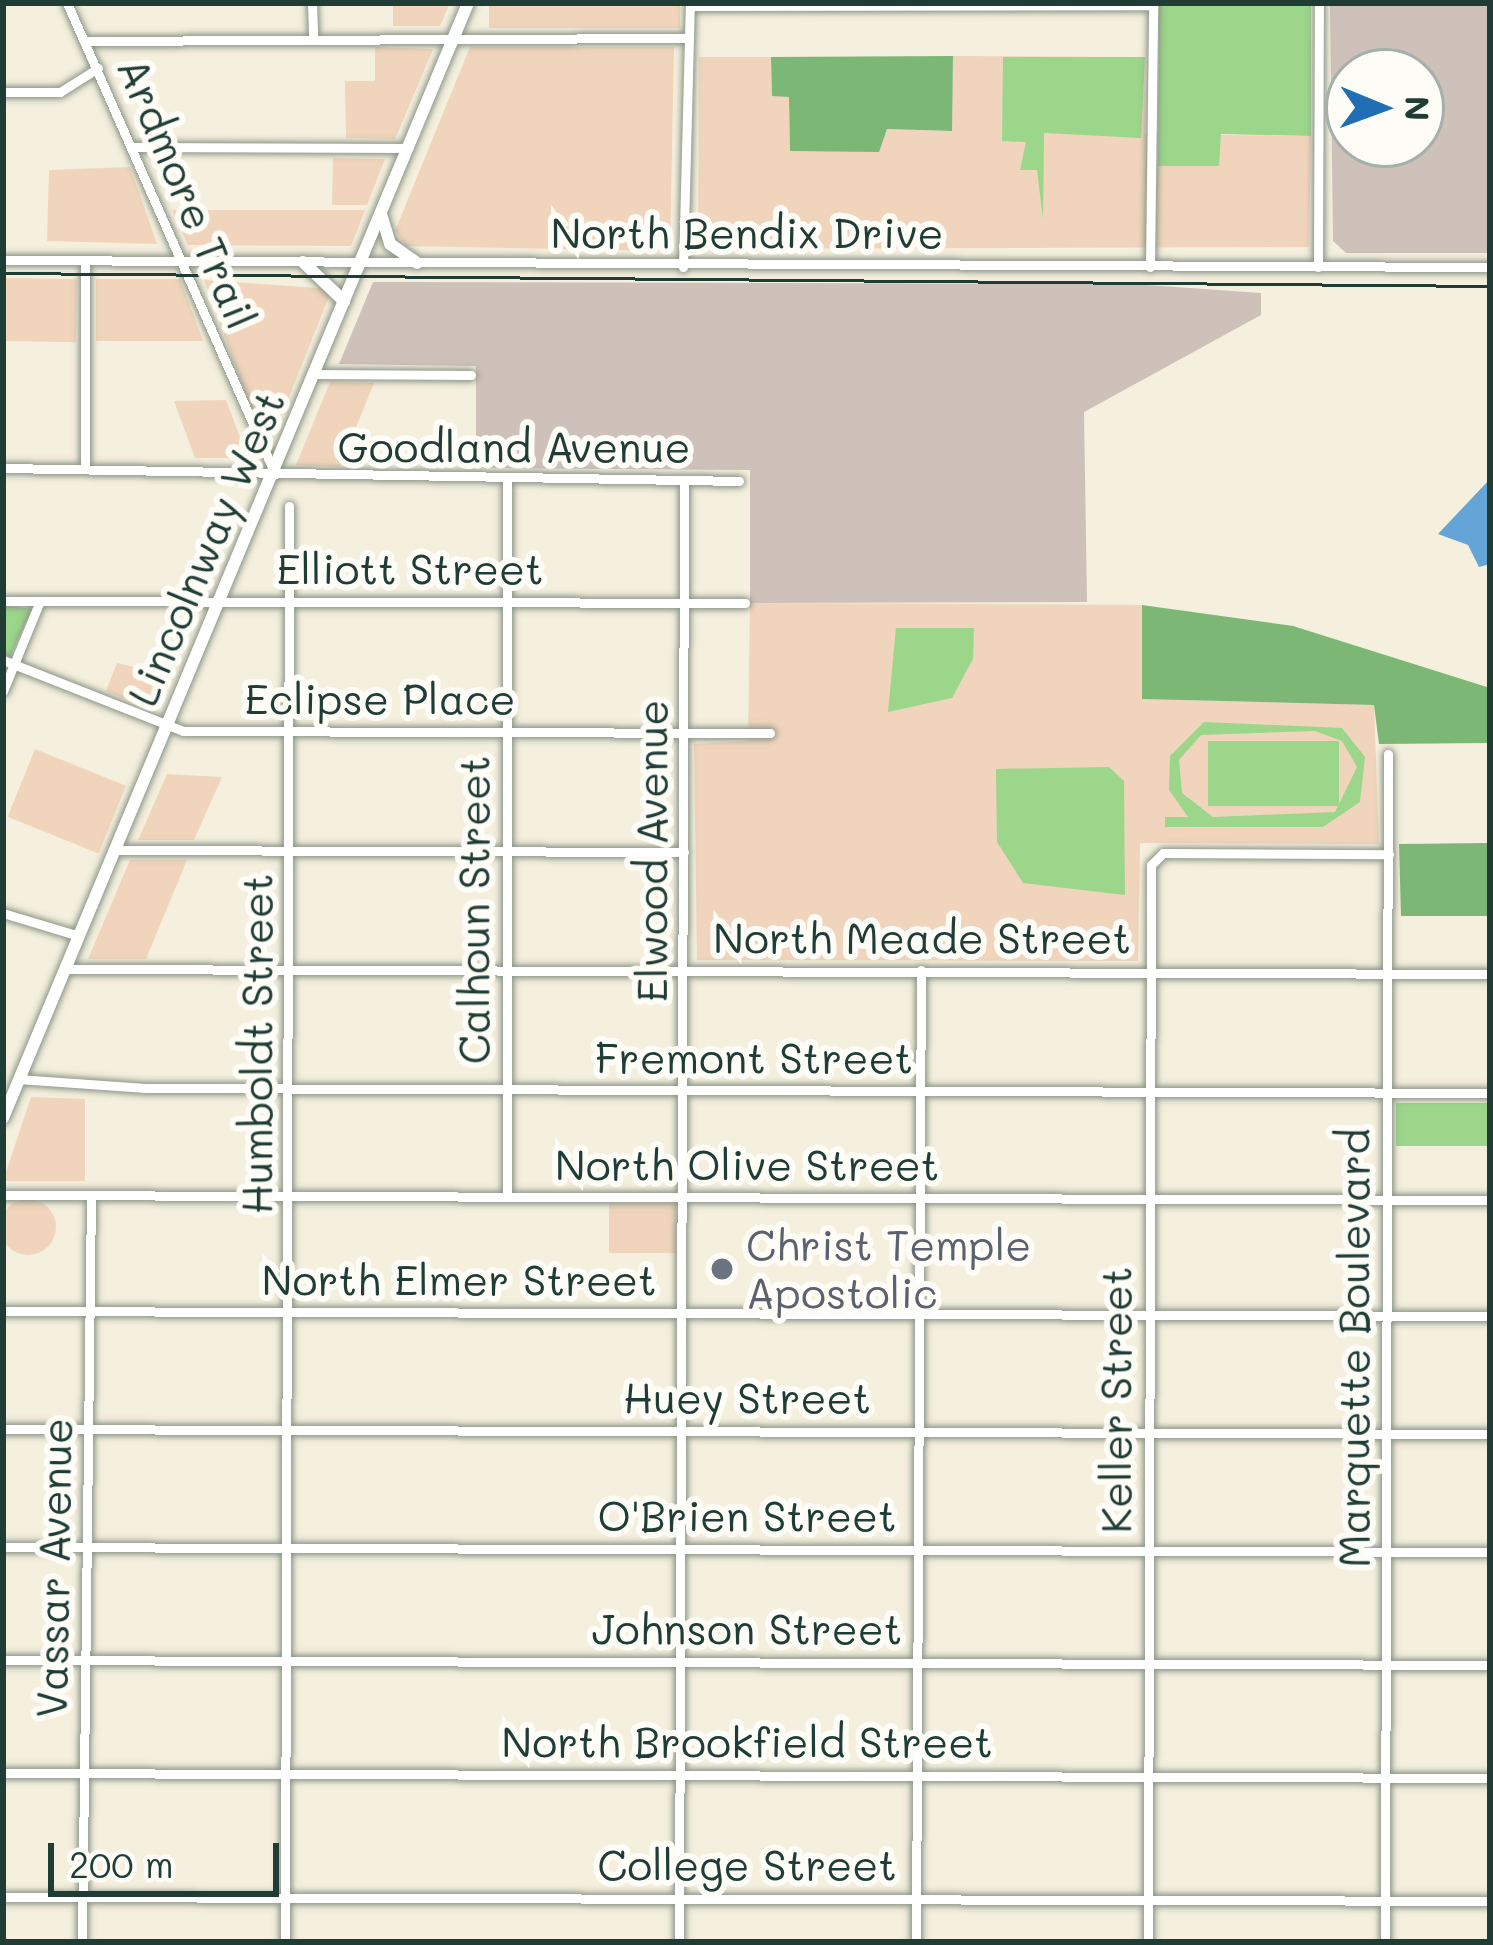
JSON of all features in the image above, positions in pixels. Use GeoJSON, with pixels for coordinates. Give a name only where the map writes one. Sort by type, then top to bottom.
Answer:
{"type":"FeatureCollection","features":[{"type":"Feature","properties":{"kind":"main road","name":"Lincolnway West"},"geometry":{"type":"LineString","coordinates":[[3,1118],[467,3]]}},
{"type":"Feature","properties":{"kind":"main road"},"geometry":{"type":"LineString","coordinates":[[381,213],[391,244],[417,263]]}},
{"type":"Feature","properties":{"kind":"main road"},"geometry":{"type":"LineString","coordinates":[[303,262],[345,302]]}},
{"type":"Feature","properties":{"kind":"street","name":"Ardmore Trail"},"geometry":{"type":"LineString","coordinates":[[68,3],[274,474]]}},
{"type":"Feature","properties":{"kind":"street"},"geometry":{"type":"LineString","coordinates":[[312,3],[313,36]]}},
{"type":"Feature","properties":{"kind":"street"},"geometry":{"type":"LineString","coordinates":[[1318,267],[1319,3]]}},
{"type":"Feature","properties":{"kind":"street"},"geometry":{"type":"LineString","coordinates":[[683,267],[690,4],[1153,4],[1150,267]]}},
{"type":"Feature","properties":{"kind":"street"},"geometry":{"type":"LineString","coordinates":[[85,41],[313,36],[688,38]]}},
{"type":"Feature","properties":{"kind":"street"},"geometry":{"type":"LineString","coordinates":[[3,92],[60,92],[98,68]]}},
{"type":"Feature","properties":{"kind":"street"},"geometry":{"type":"LineString","coordinates":[[134,148],[408,148]]}},
{"type":"Feature","properties":{"kind":"street","name":"North Bendix Drive"},"geometry":{"type":"LineString","coordinates":[[3,260],[683,267],[1490,267]]}},
{"type":"Feature","properties":{"kind":"street"},"geometry":{"type":"LineString","coordinates":[[85,260],[85,468]]}},
{"type":"Feature","properties":{"kind":"street"},"geometry":{"type":"LineString","coordinates":[[315,374],[471,375]]}},
{"type":"Feature","properties":{"kind":"street","name":"Goodland Avenue"},"geometry":{"type":"LineString","coordinates":[[3,468],[739,481]]}},
{"type":"Feature","properties":{"kind":"street","name":"Calhoun Street"},"geometry":{"type":"LineString","coordinates":[[507,480],[507,1197]]}},
{"type":"Feature","properties":{"kind":"street","name":"Elwood Avenue"},"geometry":{"type":"LineString","coordinates":[[680,1942],[684,481]]}},
{"type":"Feature","properties":{"kind":"street","name":"Humboldt Street"},"geometry":{"type":"LineString","coordinates":[[285,1942],[290,506]]}},
{"type":"Feature","properties":{"kind":"street","name":"Elliott Street"},"geometry":{"type":"LineString","coordinates":[[3,601],[745,603]]}},
{"type":"Feature","properties":{"kind":"street"},"geometry":{"type":"LineString","coordinates":[[3,691],[8,662],[40,601]]}},
{"type":"Feature","properties":{"kind":"street","name":"Eclipse Place"},"geometry":{"type":"LineString","coordinates":[[8,662],[166,727],[770,733]]}},
{"type":"Feature","properties":{"kind":"street","name":"Marquette Boulevard"},"geometry":{"type":"LineString","coordinates":[[1384,1942],[1388,754]]}},
{"type":"Feature","properties":{"kind":"street"},"geometry":{"type":"LineString","coordinates":[[115,850],[684,852]]}},
{"type":"Feature","properties":{"kind":"street","name":"Keller Street"},"geometry":{"type":"LineString","coordinates":[[1148,1942],[1149,972],[1154,859],[1389,854]]}},
{"type":"Feature","properties":{"kind":"street"},"geometry":{"type":"LineString","coordinates":[[3,913],[79,936]]}},
{"type":"Feature","properties":{"kind":"street","name":"North Meade Street"},"geometry":{"type":"LineString","coordinates":[[66,969],[1490,974]]}},
{"type":"Feature","properties":{"kind":"street"},"geometry":{"type":"LineString","coordinates":[[916,1942],[921,970]]}},
{"type":"Feature","properties":{"kind":"street","name":"Fremont Street"},"geometry":{"type":"LineString","coordinates":[[19,1078],[289,1088],[1490,1093]]}},
{"type":"Feature","properties":{"kind":"street","name":"North Olive Street"},"geometry":{"type":"LineString","coordinates":[[3,1196],[1490,1200]]}},
{"type":"Feature","properties":{"kind":"street","name":"Vassar Avenue"},"geometry":{"type":"LineString","coordinates":[[82,1942],[91,1196]]}},
{"type":"Feature","properties":{"kind":"street","name":"North Elmer Street"},"geometry":{"type":"LineString","coordinates":[[3,1311],[1490,1316]]}},
{"type":"Feature","properties":{"kind":"street","name":"Huey Street"},"geometry":{"type":"LineString","coordinates":[[3,1429],[1490,1434]]}},
{"type":"Feature","properties":{"kind":"street","name":"O'Brien Street"},"geometry":{"type":"LineString","coordinates":[[3,1547],[1490,1552]]}},
{"type":"Feature","properties":{"kind":"street","name":"Johnson Street"},"geometry":{"type":"LineString","coordinates":[[3,1660],[1490,1665]]}},
{"type":"Feature","properties":{"kind":"street","name":"North Brookfield Street"},"geometry":{"type":"LineString","coordinates":[[3,1773],[1490,1778]]}},
{"type":"Feature","properties":{"kind":"street","name":"College Street"},"geometry":{"type":"LineString","coordinates":[[3,1897],[1490,1901]]}},
{"type":"Feature","properties":{"kind":"shaded area"},"geometry":{"type":"Polygon","coordinates":[[[393,3],[450,3],[440,26],[393,26],[393,3]]]}},
{"type":"Feature","properties":{"kind":"shaded area"},"geometry":{"type":"Polygon","coordinates":[[[489,3],[680,3],[680,28],[489,28],[489,3]]]}},
{"type":"Feature","properties":{"kind":"shaded area"},"geometry":{"type":"Polygon","coordinates":[[[1330,3],[1490,3],[1490,253],[1346,253],[1333,241],[1332,168],[1445,168],[1445,48],[1331,48],[1330,3]]]}},
{"type":"Feature","properties":{"kind":"shaded area"},"geometry":{"type":"Polygon","coordinates":[[[375,47],[433,49],[395,139],[346,138],[345,81],[375,81],[375,47]]]}},
{"type":"Feature","properties":{"kind":"shaded area"},"geometry":{"type":"Polygon","coordinates":[[[470,47],[674,47],[670,251],[406,246],[395,231],[470,47]]]}},
{"type":"Feature","properties":{"kind":"shaded area"},"geometry":{"type":"Polygon","coordinates":[[[953,56],[1145,57],[1145,134],[1311,136],[1309,247],[698,249],[699,57],[771,57],[772,96],[789,96],[790,150],[887,129],[951,131],[953,56]]]}},
{"type":"Feature","properties":{"kind":"shaded area"},"geometry":{"type":"Polygon","coordinates":[[[333,158],[385,159],[367,205],[332,205],[333,158]]]}},
{"type":"Feature","properties":{"kind":"shaded area"},"geometry":{"type":"Polygon","coordinates":[[[130,167],[157,244],[47,241],[49,170],[130,167]]]}},
{"type":"Feature","properties":{"kind":"shaded area"},"geometry":{"type":"Polygon","coordinates":[[[172,210],[365,210],[351,246],[188,245],[172,210]]]}},
{"type":"Feature","properties":{"kind":"shaded area"},"geometry":{"type":"Polygon","coordinates":[[[3,278],[77,279],[76,342],[3,341],[3,278]]]}},
{"type":"Feature","properties":{"kind":"shaded area"},"geometry":{"type":"Polygon","coordinates":[[[96,279],[180,279],[203,341],[96,341],[96,279]]]}},
{"type":"Feature","properties":{"kind":"shaded area"},"geometry":{"type":"Polygon","coordinates":[[[204,280],[332,289],[269,447],[265,447],[204,280]]]}},
{"type":"Feature","properties":{"kind":"shaded area"},"geometry":{"type":"Polygon","coordinates":[[[373,282],[1133,284],[1261,293],[1261,315],[1084,412],[1087,602],[750,603],[750,470],[476,468],[476,366],[339,364],[373,282]]]}},
{"type":"Feature","properties":{"kind":"shaded area"},"geometry":{"type":"Polygon","coordinates":[[[330,382],[374,383],[340,467],[296,465],[330,382]]]}},
{"type":"Feature","properties":{"kind":"shaded area"},"geometry":{"type":"Polygon","coordinates":[[[226,400],[248,458],[195,458],[174,401],[226,400]]]}},
{"type":"Feature","properties":{"kind":"shaded area"},"geometry":{"type":"Polygon","coordinates":[[[750,603],[1142,605],[1143,699],[1374,705],[1379,844],[1140,843],[1138,961],[697,960],[694,744],[748,741],[750,603]]]}},
{"type":"Feature","properties":{"kind":"shaded area"},"geometry":{"type":"Polygon","coordinates":[[[117,663],[171,676],[156,712],[106,691],[117,663]]]}},
{"type":"Feature","properties":{"kind":"shaded area"},"geometry":{"type":"Polygon","coordinates":[[[35,749],[126,786],[99,853],[8,817],[35,749]]]}},
{"type":"Feature","properties":{"kind":"shaded area"},"geometry":{"type":"Polygon","coordinates":[[[167,774],[222,777],[194,840],[138,840],[167,774]]]}},
{"type":"Feature","properties":{"kind":"shaded area"},"geometry":{"type":"Polygon","coordinates":[[[130,860],[187,860],[146,959],[88,959],[130,860]]]}},
{"type":"Feature","properties":{"kind":"shaded area"},"geometry":{"type":"Polygon","coordinates":[[[31,1097],[85,1099],[85,1181],[3,1181],[31,1097]]]}},
{"type":"Feature","properties":{"kind":"shaded area"},"geometry":{"type":"Polygon","coordinates":[[[28,1199],[48,1207],[56,1227],[48,1247],[28,1255],[8,1247],[0,1227],[8,1207],[28,1199]]]}},
{"type":"Feature","properties":{"kind":"shaded area"},"geometry":{"type":"Polygon","coordinates":[[[609,1203],[676,1203],[676,1253],[609,1253],[609,1203]]]}},
{"type":"Feature","properties":{"kind":"green space"},"geometry":{"type":"Polygon","coordinates":[[[1159,3],[1311,3],[1311,136],[1221,134],[1219,166],[1158,166],[1159,3]]]}},
{"type":"Feature","properties":{"kind":"green space"},"geometry":{"type":"Polygon","coordinates":[[[953,56],[952,131],[887,129],[879,152],[790,151],[789,97],[772,96],[771,57],[953,56]]]}},
{"type":"Feature","properties":{"kind":"green space"},"geometry":{"type":"Polygon","coordinates":[[[1003,57],[1145,57],[1141,138],[1044,133],[1043,219],[1037,170],[1020,170],[1026,142],[1002,141],[1003,57]]]}},
{"type":"Feature","properties":{"kind":"green space"},"geometry":{"type":"Polygon","coordinates":[[[3,605],[32,609],[10,657],[3,654],[3,605]]]}},
{"type":"Feature","properties":{"kind":"green space"},"geometry":{"type":"Polygon","coordinates":[[[1142,605],[1293,626],[1490,688],[1490,916],[1401,916],[1399,844],[1488,843],[1487,743],[1379,744],[1374,705],[1142,699],[1142,605]]]}},
{"type":"Feature","properties":{"kind":"green space"},"geometry":{"type":"Polygon","coordinates":[[[896,628],[974,628],[973,659],[952,698],[888,712],[896,628]]]}},
{"type":"Feature","properties":{"kind":"green space"},"geometry":{"type":"Polygon","coordinates":[[[1204,722],[1342,728],[1365,757],[1360,802],[1323,827],[1165,827],[1165,817],[1188,817],[1169,790],[1170,756],[1204,722]],[[1315,731],[1201,735],[1179,760],[1182,793],[1213,817],[1335,812],[1357,767],[1342,741],[1315,731]]]}},
{"type":"Feature","properties":{"kind":"green space"},"geometry":{"type":"Polygon","coordinates":[[[1208,741],[1339,741],[1339,806],[1208,806],[1208,741]]]}},
{"type":"Feature","properties":{"kind":"green space"},"geometry":{"type":"Polygon","coordinates":[[[1109,767],[1124,781],[1125,895],[1023,883],[997,842],[996,769],[1109,767]]]}},
{"type":"Feature","properties":{"kind":"green space"},"geometry":{"type":"Polygon","coordinates":[[[1396,1103],[1490,1103],[1490,1146],[1396,1146],[1396,1103]]]}},
{"type":"Feature","properties":{"kind":"water"},"geometry":{"type":"Polygon","coordinates":[[[1490,479],[1490,564],[1479,567],[1468,545],[1438,534],[1490,479]]]}},
{"type":"Feature","properties":{"kind":"railway"},"geometry":{"type":"LineString","coordinates":[[3,273],[1490,286]]}},
{"type":"Feature","properties":{"kind":"place","name":"Christ Temple Apostolic"},"geometry":{"type":"Point","coordinates":[722,1269]}}]}
